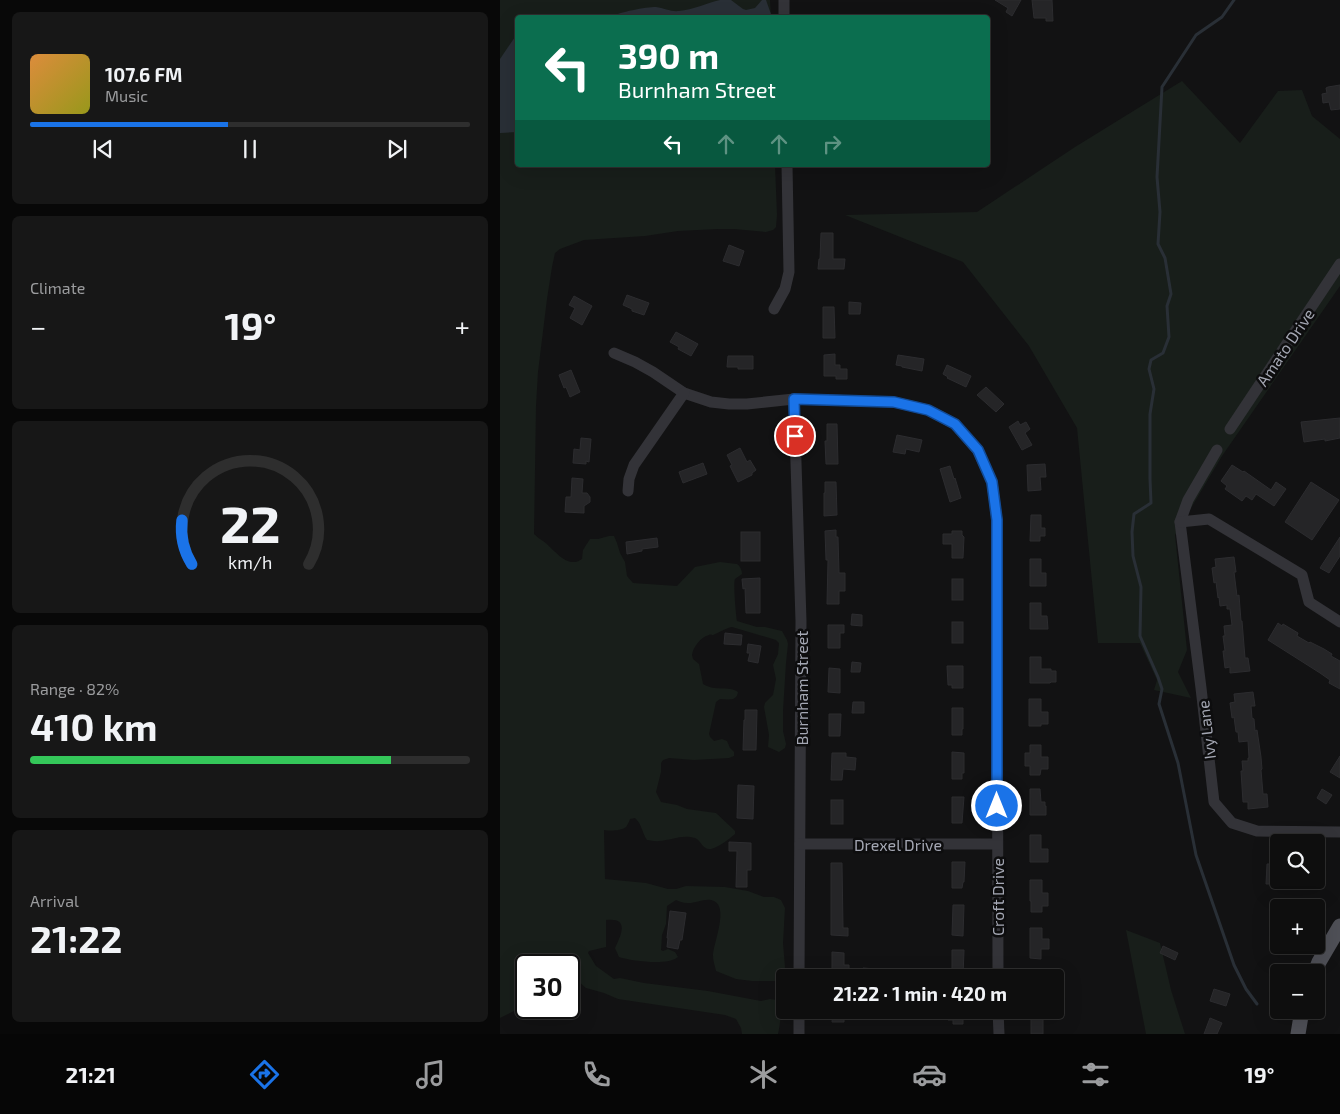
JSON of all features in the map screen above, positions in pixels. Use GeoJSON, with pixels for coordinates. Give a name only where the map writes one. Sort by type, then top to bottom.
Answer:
{"type":"FeatureCollection","features":[{"type":"Feature","properties":{"kind":"main road"},"geometry":{"type":"LineString","coordinates":[[1318,964],[1340,926]]}},
{"type":"Feature","properties":{"kind":"main road"},"geometry":{"type":"LineString","coordinates":[[1298,1034],[1300,1019]]}},
{"type":"Feature","properties":{"kind":"street"},"geometry":{"type":"LineString","coordinates":[[784,0],[784,15]]}},
{"type":"Feature","properties":{"kind":"street"},"geometry":{"type":"LineString","coordinates":[[774,310],[785,289],[789,272],[787,167]]}},
{"type":"Feature","properties":{"kind":"street","name":"Amato Drive"},"geometry":{"type":"LineString","coordinates":[[1230,429],[1340,264]]}},
{"type":"Feature","properties":{"kind":"street","name":"Croft Drive"},"geometry":{"type":"LineString","coordinates":[[614,353],[636,362],[684,393],[711,402],[747,404],[794,399],[894,402],[928,410],[955,424],[978,450],[992,482],[997,520],[998,969]]}},
{"type":"Feature","properties":{"kind":"street"},"geometry":{"type":"LineString","coordinates":[[628,491],[628,479],[634,465],[684,393]]}},
{"type":"Feature","properties":{"kind":"street","name":"Burnham Street"},"geometry":{"type":"LineString","coordinates":[[794,399],[801,621],[799,969]]}},
{"type":"Feature","properties":{"kind":"street","name":"Ivy Lane"},"geometry":{"type":"LineString","coordinates":[[1217,450],[1188,500],[1180,522],[1214,802],[1232,823],[1257,831],[1340,832]]}},
{"type":"Feature","properties":{"kind":"street"},"geometry":{"type":"LineString","coordinates":[[1180,522],[1209,519],[1302,575],[1309,602],[1340,622]]}},
{"type":"Feature","properties":{"kind":"street","name":"Drexel Drive"},"geometry":{"type":"LineString","coordinates":[[800,844],[997,844]]}},
{"type":"Feature","properties":{"kind":"street"},"geometry":{"type":"LineString","coordinates":[[799,1019],[799,1034]]}},
{"type":"Feature","properties":{"kind":"street"},"geometry":{"type":"LineString","coordinates":[[998,1019],[999,1034]]}},
{"type":"Feature","properties":{"kind":"shaded area"},"geometry":{"type":"Polygon","coordinates":[[[500,0],[770,0],[771,15],[515,15],[515,167],[775,167],[777,215],[776,227],[773,230],[766,232],[734,229],[678,231],[645,236],[584,240],[560,249],[555,253],[538,372],[534,534],[562,558],[570,562],[582,559],[583,550],[590,539],[614,536],[625,562],[627,576],[633,583],[677,586],[695,567],[720,562],[737,564],[741,568],[742,574],[734,582],[737,621],[757,627],[782,631],[787,640],[783,711],[785,748],[779,752],[768,747],[769,735],[764,707],[765,703],[773,695],[776,679],[773,665],[778,654],[779,643],[776,640],[732,627],[700,640],[692,655],[693,659],[699,664],[703,684],[712,688],[730,689],[738,692],[734,699],[720,699],[716,702],[709,734],[714,741],[722,739],[727,741],[734,752],[734,756],[694,760],[669,758],[661,763],[661,772],[656,792],[661,802],[687,809],[716,813],[735,831],[735,834],[721,845],[708,849],[697,839],[690,837],[658,841],[647,840],[635,818],[630,819],[624,828],[604,830],[605,879],[646,883],[668,889],[686,886],[725,887],[781,900],[785,908],[783,943],[785,969],[776,969],[776,981],[736,979],[716,971],[713,956],[720,911],[718,905],[711,900],[684,903],[676,900],[667,906],[661,950],[668,949],[675,952],[678,957],[673,960],[650,962],[619,957],[615,948],[622,928],[618,921],[614,920],[606,920],[606,947],[589,951],[588,953],[596,966],[614,979],[620,978],[708,991],[761,1001],[776,1000],[776,1019],[780,1019],[778,1034],[742,1034],[736,1019],[725,1015],[618,999],[586,988],[580,983],[580,954],[515,954],[515,1010],[500,1018],[500,0]]]}},
{"type":"Feature","properties":{"kind":"shaded area"},"geometry":{"type":"Polygon","coordinates":[[[720,0],[731,0],[746,10],[755,8],[762,0],[766,0],[771,15],[615,15],[652,7],[673,11],[695,8],[720,0]]]}},
{"type":"Feature","properties":{"kind":"shaded area"},"geometry":{"type":"Polygon","coordinates":[[[515,37],[515,132],[500,133],[500,59],[515,37]]]}},
{"type":"Feature","properties":{"kind":"shaded area"},"geometry":{"type":"Polygon","coordinates":[[[1182,81],[1240,143],[1278,91],[1302,90],[1312,116],[1340,139],[1340,286],[1222,456],[1175,535],[1187,650],[1178,672],[1191,698],[1154,690],[1157,680],[1140,643],[1098,643],[1077,428],[1029,346],[963,262],[845,215],[977,212],[1075,147],[1182,81]]]}},
{"type":"Feature","properties":{"kind":"shaded area"},"geometry":{"type":"Polygon","coordinates":[[[1126,930],[1160,943],[1171,990],[1185,1034],[1146,1034],[1126,930]]]}},
{"type":"Feature","properties":{"kind":"building"},"geometry":{"type":"Polygon","coordinates":[[[995,0],[1021,0],[1012,16],[1006,12],[1008,8],[995,0]]]}},
{"type":"Feature","properties":{"kind":"building"},"geometry":{"type":"Polygon","coordinates":[[[1032,0],[1052,0],[1053,21],[1046,21],[1046,18],[1034,18],[1032,0]]]}},
{"type":"Feature","properties":{"kind":"building"},"geometry":{"type":"Polygon","coordinates":[[[1340,85],[1340,109],[1331,110],[1329,102],[1323,103],[1322,94],[1327,93],[1326,88],[1328,87],[1340,85]]]}},
{"type":"Feature","properties":{"kind":"building"},"geometry":{"type":"Polygon","coordinates":[[[821,233],[833,233],[833,259],[845,259],[844,269],[818,269],[821,233]]]}},
{"type":"Feature","properties":{"kind":"building"},"geometry":{"type":"Polygon","coordinates":[[[729,245],[744,251],[739,266],[723,261],[729,245]]]}},
{"type":"Feature","properties":{"kind":"building"},"geometry":{"type":"Polygon","coordinates":[[[627,295],[649,303],[644,315],[632,311],[632,309],[623,305],[627,295]]]}},
{"type":"Feature","properties":{"kind":"building"},"geometry":{"type":"Polygon","coordinates":[[[574,296],[592,306],[582,325],[570,318],[575,308],[569,305],[574,296]]]}},
{"type":"Feature","properties":{"kind":"building"},"geometry":{"type":"Polygon","coordinates":[[[849,302],[861,303],[860,314],[849,314],[849,302]]]}},
{"type":"Feature","properties":{"kind":"building"},"geometry":{"type":"Polygon","coordinates":[[[823,307],[834,307],[835,338],[823,338],[823,307]]]}},
{"type":"Feature","properties":{"kind":"building"},"geometry":{"type":"Polygon","coordinates":[[[676,332],[698,344],[691,356],[670,342],[676,332]]]}},
{"type":"Feature","properties":{"kind":"building"},"geometry":{"type":"Polygon","coordinates":[[[835,354],[835,365],[840,365],[840,369],[847,369],[847,379],[836,379],[836,376],[824,376],[824,355],[835,354]]]}},
{"type":"Feature","properties":{"kind":"building"},"geometry":{"type":"Polygon","coordinates":[[[898,355],[924,359],[922,371],[896,365],[898,355]]]}},
{"type":"Feature","properties":{"kind":"building"},"geometry":{"type":"Polygon","coordinates":[[[728,356],[753,356],[753,369],[727,367],[728,356]]]}},
{"type":"Feature","properties":{"kind":"building"},"geometry":{"type":"Polygon","coordinates":[[[947,365],[971,376],[966,387],[947,378],[943,374],[947,365]]]}},
{"type":"Feature","properties":{"kind":"building"},"geometry":{"type":"Polygon","coordinates":[[[571,370],[580,392],[570,397],[559,375],[571,370]]]}},
{"type":"Feature","properties":{"kind":"building"},"geometry":{"type":"Polygon","coordinates":[[[986,387],[1004,404],[996,412],[977,395],[986,387]]]}},
{"type":"Feature","properties":{"kind":"building"},"geometry":{"type":"Polygon","coordinates":[[[1340,418],[1340,438],[1304,442],[1301,422],[1340,418]]]}},
{"type":"Feature","properties":{"kind":"building"},"geometry":{"type":"Polygon","coordinates":[[[1018,421],[1020,425],[1026,422],[1030,429],[1025,433],[1032,445],[1022,450],[1009,427],[1018,421]]]}},
{"type":"Feature","properties":{"kind":"building"},"geometry":{"type":"Polygon","coordinates":[[[827,424],[837,424],[838,464],[826,464],[825,441],[827,441],[827,424]]]}},
{"type":"Feature","properties":{"kind":"building"},"geometry":{"type":"Polygon","coordinates":[[[897,435],[922,440],[919,452],[906,449],[905,454],[893,452],[897,435]]]}},
{"type":"Feature","properties":{"kind":"building"},"geometry":{"type":"Polygon","coordinates":[[[581,438],[591,439],[589,462],[586,461],[586,464],[573,463],[574,449],[580,450],[581,438]]]}},
{"type":"Feature","properties":{"kind":"building"},"geometry":{"type":"Polygon","coordinates":[[[740,448],[747,462],[750,460],[756,470],[752,475],[738,482],[727,455],[740,448]]]}},
{"type":"Feature","properties":{"kind":"building"},"geometry":{"type":"Polygon","coordinates":[[[703,463],[707,474],[683,483],[679,472],[703,463]]]}},
{"type":"Feature","properties":{"kind":"building"},"geometry":{"type":"Polygon","coordinates":[[[1045,464],[1046,477],[1040,477],[1041,490],[1028,491],[1027,465],[1045,464]]]}},
{"type":"Feature","properties":{"kind":"building"},"geometry":{"type":"Polygon","coordinates":[[[1232,465],[1271,490],[1276,482],[1286,489],[1274,506],[1256,494],[1252,500],[1246,496],[1242,501],[1225,489],[1227,486],[1221,481],[1232,465]]]}},
{"type":"Feature","properties":{"kind":"building"},"geometry":{"type":"Polygon","coordinates":[[[950,466],[961,498],[950,502],[940,469],[950,466]]]}},
{"type":"Feature","properties":{"kind":"building"},"geometry":{"type":"Polygon","coordinates":[[[572,478],[583,479],[582,493],[587,493],[590,497],[590,502],[584,506],[584,513],[565,512],[566,497],[571,497],[572,478]]]}},
{"type":"Feature","properties":{"kind":"building"},"geometry":{"type":"Polygon","coordinates":[[[825,482],[836,482],[837,515],[824,516],[825,482]]]}},
{"type":"Feature","properties":{"kind":"building"},"geometry":{"type":"Polygon","coordinates":[[[1311,482],[1339,500],[1312,540],[1285,522],[1311,482]]]}},
{"type":"Feature","properties":{"kind":"building"},"geometry":{"type":"Polygon","coordinates":[[[1031,515],[1041,515],[1041,528],[1045,528],[1045,536],[1040,536],[1040,541],[1030,541],[1031,515]]]}},
{"type":"Feature","properties":{"kind":"building"},"geometry":{"type":"Polygon","coordinates":[[[836,530],[836,537],[838,537],[839,573],[845,573],[845,591],[839,591],[839,604],[827,604],[828,560],[826,560],[825,531],[836,530]]]}},
{"type":"Feature","properties":{"kind":"building"},"geometry":{"type":"Polygon","coordinates":[[[952,531],[962,531],[964,537],[963,558],[952,558],[952,544],[943,544],[943,534],[952,534],[952,531]]]}},
{"type":"Feature","properties":{"kind":"building"},"geometry":{"type":"Polygon","coordinates":[[[741,532],[760,532],[760,561],[741,561],[741,532]]]}},
{"type":"Feature","properties":{"kind":"building"},"geometry":{"type":"Polygon","coordinates":[[[1340,537],[1340,556],[1329,573],[1320,568],[1340,537]]]}},
{"type":"Feature","properties":{"kind":"building"},"geometry":{"type":"Polygon","coordinates":[[[657,538],[658,547],[642,549],[642,551],[627,554],[626,542],[657,538]]]}},
{"type":"Feature","properties":{"kind":"building"},"geometry":{"type":"Polygon","coordinates":[[[1234,557],[1236,572],[1234,572],[1237,596],[1239,595],[1245,658],[1248,658],[1250,671],[1230,673],[1230,667],[1225,668],[1223,636],[1225,636],[1224,626],[1232,625],[1230,609],[1227,609],[1227,605],[1220,606],[1212,568],[1216,567],[1215,559],[1234,557]]]}},
{"type":"Feature","properties":{"kind":"building"},"geometry":{"type":"Polygon","coordinates":[[[1030,559],[1041,559],[1041,573],[1046,573],[1046,586],[1030,586],[1030,559]]]}},
{"type":"Feature","properties":{"kind":"building"},"geometry":{"type":"Polygon","coordinates":[[[760,578],[760,613],[746,613],[745,588],[743,589],[742,579],[760,578]]]}},
{"type":"Feature","properties":{"kind":"building"},"geometry":{"type":"Polygon","coordinates":[[[952,579],[963,579],[963,600],[952,600],[952,579]]]}},
{"type":"Feature","properties":{"kind":"building"},"geometry":{"type":"Polygon","coordinates":[[[1030,603],[1041,603],[1041,616],[1047,616],[1048,629],[1030,629],[1030,603]]]}},
{"type":"Feature","properties":{"kind":"building"},"geometry":{"type":"Polygon","coordinates":[[[852,614],[862,615],[862,626],[851,625],[852,614]]]}},
{"type":"Feature","properties":{"kind":"building"},"geometry":{"type":"Polygon","coordinates":[[[952,622],[963,622],[963,643],[952,643],[952,622]]]}},
{"type":"Feature","properties":{"kind":"building"},"geometry":{"type":"Polygon","coordinates":[[[1278,623],[1298,633],[1297,636],[1324,649],[1340,661],[1340,689],[1329,683],[1330,680],[1320,673],[1268,640],[1278,623]]]}},
{"type":"Feature","properties":{"kind":"building"},"geometry":{"type":"Polygon","coordinates":[[[828,625],[844,625],[844,633],[840,633],[840,648],[828,648],[828,625]]]}},
{"type":"Feature","properties":{"kind":"building"},"geometry":{"type":"Polygon","coordinates":[[[725,633],[742,635],[741,645],[724,644],[725,633]]]}},
{"type":"Feature","properties":{"kind":"building"},"geometry":{"type":"Polygon","coordinates":[[[748,644],[761,646],[758,663],[748,661],[750,653],[747,653],[748,644]]]}},
{"type":"Feature","properties":{"kind":"building"},"geometry":{"type":"Polygon","coordinates":[[[1030,657],[1041,657],[1041,669],[1056,671],[1056,682],[1030,683],[1030,657]]]}},
{"type":"Feature","properties":{"kind":"building"},"geometry":{"type":"Polygon","coordinates":[[[852,662],[861,663],[860,672],[851,672],[852,662]]]}},
{"type":"Feature","properties":{"kind":"building"},"geometry":{"type":"Polygon","coordinates":[[[947,666],[963,666],[963,688],[952,688],[952,685],[948,685],[947,666]]]}},
{"type":"Feature","properties":{"kind":"building"},"geometry":{"type":"Polygon","coordinates":[[[829,668],[840,669],[840,693],[828,692],[829,668]]]}},
{"type":"Feature","properties":{"kind":"building"},"geometry":{"type":"Polygon","coordinates":[[[1253,692],[1255,706],[1251,706],[1252,718],[1254,719],[1255,731],[1257,730],[1263,794],[1267,794],[1268,807],[1248,809],[1248,802],[1243,802],[1241,771],[1243,771],[1242,761],[1248,761],[1249,758],[1248,741],[1239,742],[1230,703],[1235,702],[1234,694],[1253,692]]]}},
{"type":"Feature","properties":{"kind":"building"},"geometry":{"type":"Polygon","coordinates":[[[1029,699],[1041,699],[1041,712],[1048,712],[1048,724],[1029,726],[1029,699]]]}},
{"type":"Feature","properties":{"kind":"building"},"geometry":{"type":"Polygon","coordinates":[[[853,702],[864,702],[864,713],[852,713],[853,702]]]}},
{"type":"Feature","properties":{"kind":"building"},"geometry":{"type":"Polygon","coordinates":[[[952,708],[963,708],[962,735],[952,735],[952,708]]]}},
{"type":"Feature","properties":{"kind":"building"},"geometry":{"type":"Polygon","coordinates":[[[745,710],[757,710],[756,750],[743,750],[745,710]]]}},
{"type":"Feature","properties":{"kind":"building"},"geometry":{"type":"Polygon","coordinates":[[[829,714],[841,714],[840,736],[829,736],[829,714]]]}},
{"type":"Feature","properties":{"kind":"building"},"geometry":{"type":"Polygon","coordinates":[[[1030,745],[1041,745],[1041,757],[1048,757],[1048,769],[1041,769],[1040,775],[1030,775],[1030,766],[1025,766],[1025,753],[1030,753],[1030,745]]]}},
{"type":"Feature","properties":{"kind":"building"},"geometry":{"type":"Polygon","coordinates":[[[952,752],[964,753],[964,773],[962,773],[962,779],[952,779],[952,752]]]}},
{"type":"Feature","properties":{"kind":"building"},"geometry":{"type":"Polygon","coordinates":[[[832,753],[846,753],[846,757],[856,758],[855,770],[843,769],[842,780],[831,780],[832,753]]]}},
{"type":"Feature","properties":{"kind":"building"},"geometry":{"type":"Polygon","coordinates":[[[1340,756],[1340,778],[1330,772],[1340,756]]]}},
{"type":"Feature","properties":{"kind":"building"},"geometry":{"type":"Polygon","coordinates":[[[738,785],[754,786],[753,819],[737,818],[738,785]]]}},
{"type":"Feature","properties":{"kind":"building"},"geometry":{"type":"Polygon","coordinates":[[[1030,789],[1040,789],[1041,802],[1045,802],[1046,806],[1046,815],[1030,815],[1030,789]]]}},
{"type":"Feature","properties":{"kind":"building"},"geometry":{"type":"Polygon","coordinates":[[[1322,789],[1332,795],[1326,804],[1317,798],[1322,789]]]}},
{"type":"Feature","properties":{"kind":"building"},"geometry":{"type":"Polygon","coordinates":[[[952,797],[964,797],[962,823],[952,823],[952,797]]]}},
{"type":"Feature","properties":{"kind":"building"},"geometry":{"type":"Polygon","coordinates":[[[831,800],[843,800],[843,824],[831,824],[831,800]]]}},
{"type":"Feature","properties":{"kind":"building"},"geometry":{"type":"Polygon","coordinates":[[[1030,835],[1041,835],[1041,849],[1048,849],[1048,862],[1030,862],[1030,835]]]}},
{"type":"Feature","properties":{"kind":"building"},"geometry":{"type":"Polygon","coordinates":[[[729,842],[751,843],[751,870],[747,870],[747,887],[736,887],[737,851],[729,851],[729,842]]]}},
{"type":"Feature","properties":{"kind":"building"},"geometry":{"type":"Polygon","coordinates":[[[952,862],[965,862],[962,888],[952,888],[952,862]]]}},
{"type":"Feature","properties":{"kind":"building"},"geometry":{"type":"Polygon","coordinates":[[[831,863],[842,863],[843,928],[848,928],[848,936],[831,935],[831,863]]]}},
{"type":"Feature","properties":{"kind":"building"},"geometry":{"type":"Polygon","coordinates":[[[1267,864],[1270,864],[1270,884],[1266,884],[1267,864]]]}},
{"type":"Feature","properties":{"kind":"building"},"geometry":{"type":"Polygon","coordinates":[[[1030,880],[1042,880],[1042,893],[1048,893],[1048,906],[1042,906],[1042,912],[1031,912],[1030,880]]]}},
{"type":"Feature","properties":{"kind":"building"},"geometry":{"type":"Polygon","coordinates":[[[953,905],[964,905],[963,936],[952,935],[953,905]]]}},
{"type":"Feature","properties":{"kind":"building"},"geometry":{"type":"Polygon","coordinates":[[[670,911],[686,913],[682,940],[680,940],[678,949],[667,947],[670,911]]]}},
{"type":"Feature","properties":{"kind":"building"},"geometry":{"type":"Polygon","coordinates":[[[1030,928],[1042,928],[1042,939],[1049,939],[1049,949],[1041,949],[1041,959],[1030,958],[1030,928]]]}},
{"type":"Feature","properties":{"kind":"building"},"geometry":{"type":"Polygon","coordinates":[[[1163,946],[1178,953],[1175,960],[1160,953],[1163,946]]]}},
{"type":"Feature","properties":{"kind":"building"},"geometry":{"type":"Polygon","coordinates":[[[952,950],[964,950],[963,969],[952,969],[952,950]]]}},
{"type":"Feature","properties":{"kind":"building"},"geometry":{"type":"Polygon","coordinates":[[[832,952],[844,953],[844,965],[849,965],[849,969],[832,969],[832,952]]]}},
{"type":"Feature","properties":{"kind":"building"},"geometry":{"type":"Polygon","coordinates":[[[1214,989],[1230,994],[1226,1006],[1210,1001],[1214,989]]]}},
{"type":"Feature","properties":{"kind":"building"},"geometry":{"type":"Polygon","coordinates":[[[1210,1018],[1222,1023],[1217,1034],[1204,1034],[1210,1018]]]}},
{"type":"Feature","properties":{"kind":"building"},"geometry":{"type":"Polygon","coordinates":[[[832,1019],[844,1019],[844,1022],[832,1022],[832,1019]]]}},
{"type":"Feature","properties":{"kind":"building"},"geometry":{"type":"Polygon","coordinates":[[[963,1019],[963,1024],[953,1024],[953,1020],[948,1020],[963,1019]]]}},
{"type":"Feature","properties":{"kind":"building"},"geometry":{"type":"Polygon","coordinates":[[[1031,1019],[1043,1019],[1043,1034],[1031,1034],[1031,1019]]]}},
{"type":"Feature","properties":{"kind":"waterway"},"geometry":{"type":"LineString","coordinates":[[1234,0],[1222,17],[1196,35],[1162,87],[1157,177],[1160,212],[1158,244],[1165,258],[1171,294],[1167,306],[1169,337],[1163,353],[1151,360],[1149,369],[1154,389],[1150,414],[1151,503],[1134,514],[1132,532],[1133,556],[1141,587],[1140,636],[1162,689],[1159,704],[1178,763],[1196,855],[1234,965],[1246,989],[1257,1004]]}},
{"type":"Feature","properties":{"kind":"route"},"geometry":{"type":"LineString","coordinates":[[795,436],[794,399],[894,402],[928,410],[955,424],[978,450],[992,482],[997,520],[997,806]]}}]}
